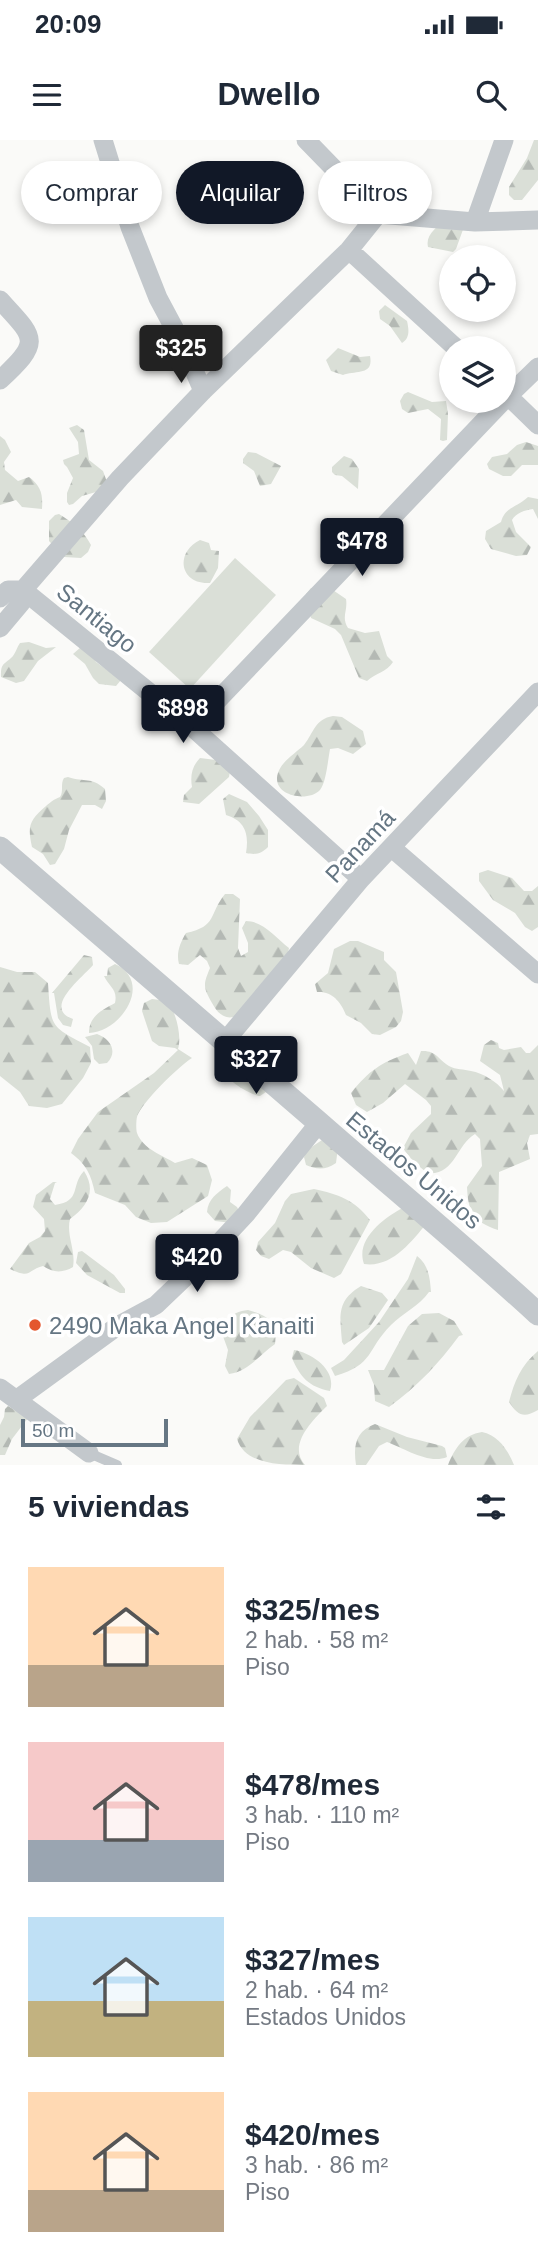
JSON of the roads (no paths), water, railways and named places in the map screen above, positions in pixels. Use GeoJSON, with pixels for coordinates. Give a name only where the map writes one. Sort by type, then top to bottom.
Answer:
{"type":"FeatureCollection","features":[{"type":"Feature","properties":{"kind":"street"},"geometry":{"type":"LineString","coordinates":[[103,140],[130,227],[158,298],[203,391]]}},
{"type":"Feature","properties":{"kind":"street"},"geometry":{"type":"LineString","coordinates":[[306,140],[326,161]]}},
{"type":"Feature","properties":{"kind":"street"},"geometry":{"type":"LineString","coordinates":[[475,222],[504,140]]}},
{"type":"Feature","properties":{"kind":"street"},"geometry":{"type":"LineString","coordinates":[[432,218],[475,222],[538,220]]}},
{"type":"Feature","properties":{"kind":"street"},"geometry":{"type":"LineString","coordinates":[[0,628],[21,603],[23,590],[120,478],[203,391],[349,250],[370,224]]}},
{"type":"Feature","properties":{"kind":"street"},"geometry":{"type":"LineString","coordinates":[[349,250],[443,336]]}},
{"type":"Feature","properties":{"kind":"street"},"geometry":{"type":"LineString","coordinates":[[0,300],[27,330],[30,344],[24,358],[0,380]]}},
{"type":"Feature","properties":{"kind":"street"},"geometry":{"type":"LineString","coordinates":[[516,387],[538,367]]}},
{"type":"Feature","properties":{"kind":"street"},"geometry":{"type":"LineString","coordinates":[[516,406],[538,425]]}},
{"type":"Feature","properties":{"kind":"street"},"geometry":{"type":"LineString","coordinates":[[192,727],[490,413]]}},
{"type":"Feature","properties":{"kind":"street"},"geometry":{"type":"LineString","coordinates":[[0,598],[8,590],[23,590]]}},
{"type":"Feature","properties":{"kind":"street","name":"Santiago"},"geometry":{"type":"LineString","coordinates":[[23,590],[192,727],[361,879]]}},
{"type":"Feature","properties":{"kind":"street","name":"Panamá"},"geometry":{"type":"LineString","coordinates":[[226,1041],[361,879],[538,692]]}},
{"type":"Feature","properties":{"kind":"street","name":"Estados Unidos"},"geometry":{"type":"LineString","coordinates":[[0,848],[484,1264],[538,1314]]}},
{"type":"Feature","properties":{"kind":"street"},"geometry":{"type":"LineString","coordinates":[[392,848],[538,974]]}},
{"type":"Feature","properties":{"kind":"street"},"geometry":{"type":"LineString","coordinates":[[89,1453],[8,1394],[156,1304],[204,1259],[246,1214],[318,1123]]}},
{"type":"Feature","properties":{"kind":"lane"},"geometry":{"type":"LineString","coordinates":[[89,1453],[117,1465]]}},
{"type":"Feature","properties":{"kind":"place","name":"2490 Maka Angel Kanaiti"},"geometry":{"type":"Point","coordinates":[35,1325]}}]}
